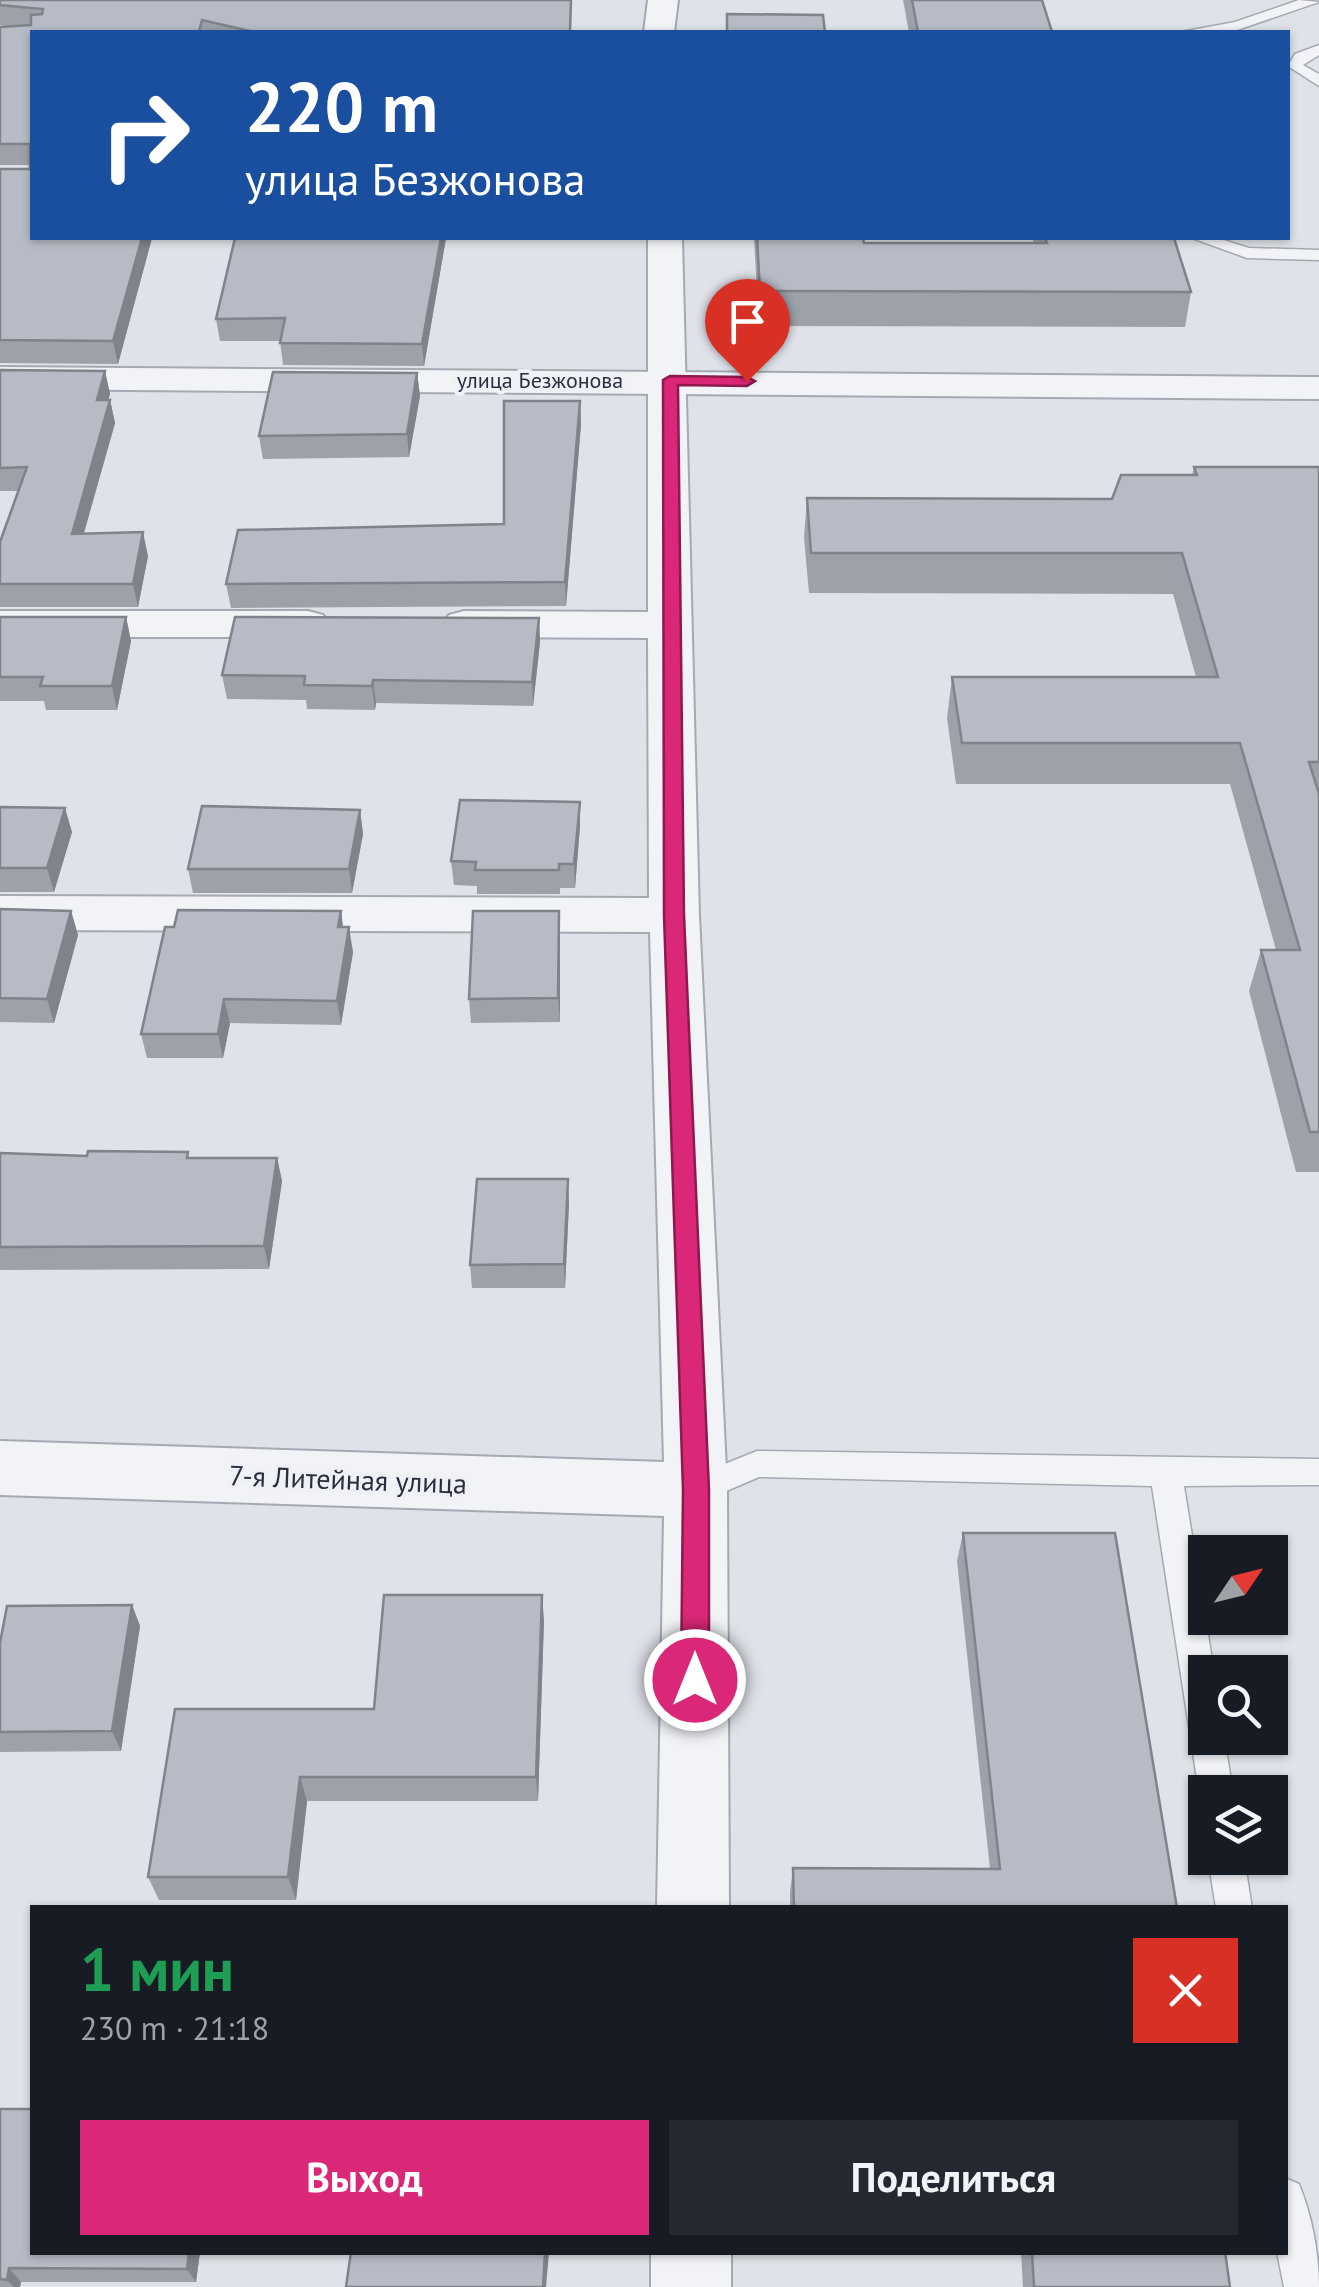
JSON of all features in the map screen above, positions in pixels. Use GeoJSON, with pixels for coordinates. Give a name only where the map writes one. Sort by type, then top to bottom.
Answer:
{"type":"FeatureCollection","features":[{"type":"Feature","properties":{"kind":"street"},"geometry":{"type":"LineString","coordinates":[[660,30],[663,0]]}},
{"type":"Feature","properties":{"kind":"street"},"geometry":{"type":"LineString","coordinates":[[665,240],[670,380],[674,915],[696,1490],[693,1905]]}},
{"type":"Feature","properties":{"kind":"street","name":"улица Безжонова"},"geometry":{"type":"LineString","coordinates":[[0,378],[670,380],[1319,388]]}},
{"type":"Feature","properties":{"kind":"street"},"geometry":{"type":"LineString","coordinates":[[0,624],[355,624]]}},
{"type":"Feature","properties":{"kind":"street"},"geometry":{"type":"LineString","coordinates":[[414,624],[671,625]]}},
{"type":"Feature","properties":{"kind":"street"},"geometry":{"type":"LineString","coordinates":[[0,913],[674,915]]}},
{"type":"Feature","properties":{"kind":"street","name":"7-я Литейная улица"},"geometry":{"type":"LineString","coordinates":[[0,1468],[696,1490]]}},
{"type":"Feature","properties":{"kind":"street"},"geometry":{"type":"LineString","coordinates":[[691,2255],[691,2287]]}},
{"type":"Feature","properties":{"kind":"lane"},"geometry":{"type":"LineString","coordinates":[[1205,30],[1237,26],[1313,0]]}},
{"type":"Feature","properties":{"kind":"lane"},"geometry":{"type":"LineString","coordinates":[[1319,50],[1300,57],[1295,66],[1319,81]]}},
{"type":"Feature","properties":{"kind":"lane"},"geometry":{"type":"LineString","coordinates":[[1208,240],[1247,253],[1319,254]]}},
{"type":"Feature","properties":{"kind":"lane"},"geometry":{"type":"LineString","coordinates":[[696,1490],[757,1464],[1319,1472]]}},
{"type":"Feature","properties":{"kind":"lane"},"geometry":{"type":"LineString","coordinates":[[1166,1472],[1194,1655]]}},
{"type":"Feature","properties":{"kind":"lane"},"geometry":{"type":"LineString","coordinates":[[1229,1875],[1234,1905]]}},
{"type":"Feature","properties":{"kind":"lane"},"geometry":{"type":"LineString","coordinates":[[1288,2212],[1304,2287]]}},
{"type":"Feature","properties":{"kind":"building"},"geometry":{"type":"Polygon","coordinates":[[[0,0],[571,0],[570,30],[245,30],[202,20],[200,30],[30,30],[30,144],[0,144],[0,27],[31,25],[31,15],[42,14],[43,9],[0,5],[0,0]]]}},
{"type":"Feature","properties":{"kind":"building"},"geometry":{"type":"Polygon","coordinates":[[[912,0],[1042,0],[1051,30],[918,30],[912,0]]]}},
{"type":"Feature","properties":{"kind":"building"},"geometry":{"type":"Polygon","coordinates":[[[727,14],[823,15],[825,30],[727,30],[727,14]]]}},
{"type":"Feature","properties":{"kind":"building"},"geometry":{"type":"Polygon","coordinates":[[[0,169],[30,169],[30,240],[141,240],[113,341],[0,340],[0,169]]]}},
{"type":"Feature","properties":{"kind":"building"},"geometry":{"type":"Polygon","coordinates":[[[235,240],[441,240],[422,344],[280,343],[285,318],[216,319],[235,240]]]}},
{"type":"Feature","properties":{"kind":"building"},"geometry":{"type":"Polygon","coordinates":[[[757,240],[1175,240],[1191,292],[760,291],[757,240]]]}},
{"type":"Feature","properties":{"kind":"building"},"geometry":{"type":"Polygon","coordinates":[[[0,370],[105,371],[97,400],[110,400],[72,534],[143,532],[133,584],[0,584],[0,542],[27,467],[0,468],[0,370]]]}},
{"type":"Feature","properties":{"kind":"building"},"geometry":{"type":"Polygon","coordinates":[[[273,372],[417,373],[407,434],[259,436],[273,372]]]}},
{"type":"Feature","properties":{"kind":"building"},"geometry":{"type":"Polygon","coordinates":[[[504,401],[580,401],[565,582],[226,584],[238,530],[504,524],[504,401]]]}},
{"type":"Feature","properties":{"kind":"building"},"geometry":{"type":"Polygon","coordinates":[[[1194,467],[1319,467],[1319,762],[1309,762],[1319,794],[1319,1132],[1310,1132],[1261,950],[1300,950],[1240,743],[962,743],[952,677],[1218,677],[1182,553],[811,553],[807,498],[1112,499],[1121,475],[1197,475],[1194,467]]]}},
{"type":"Feature","properties":{"kind":"building"},"geometry":{"type":"Polygon","coordinates":[[[0,617],[126,617],[112,686],[40,686],[43,677],[0,677],[0,617]]]}},
{"type":"Feature","properties":{"kind":"building"},"geometry":{"type":"Polygon","coordinates":[[[235,617],[539,618],[532,682],[373,680],[372,686],[304,685],[305,676],[222,675],[235,617]]]}},
{"type":"Feature","properties":{"kind":"building"},"geometry":{"type":"Polygon","coordinates":[[[460,800],[580,802],[574,864],[559,864],[559,870],[475,870],[476,862],[451,861],[460,800]]]}},
{"type":"Feature","properties":{"kind":"building"},"geometry":{"type":"Polygon","coordinates":[[[202,806],[360,810],[349,869],[188,869],[202,806]]]}},
{"type":"Feature","properties":{"kind":"building"},"geometry":{"type":"Polygon","coordinates":[[[0,807],[65,808],[47,868],[0,868],[0,807]]]}},
{"type":"Feature","properties":{"kind":"building"},"geometry":{"type":"Polygon","coordinates":[[[0,909],[71,911],[47,999],[0,998],[0,909]]]}},
{"type":"Feature","properties":{"kind":"building"},"geometry":{"type":"Polygon","coordinates":[[[178,910],[341,911],[338,927],[349,927],[337,1001],[224,999],[218,1034],[141,1034],[165,927],[174,927],[178,910]]]}},
{"type":"Feature","properties":{"kind":"building"},"geometry":{"type":"Polygon","coordinates":[[[473,911],[559,911],[558,998],[469,999],[473,911]]]}},
{"type":"Feature","properties":{"kind":"building"},"geometry":{"type":"Polygon","coordinates":[[[88,1151],[188,1152],[187,1158],[277,1158],[264,1246],[0,1247],[0,1153],[87,1156],[88,1151]]]}},
{"type":"Feature","properties":{"kind":"building"},"geometry":{"type":"Polygon","coordinates":[[[477,1179],[568,1179],[564,1264],[470,1265],[477,1179]]]}},
{"type":"Feature","properties":{"kind":"building"},"geometry":{"type":"Polygon","coordinates":[[[963,1533],[1115,1533],[1177,1905],[794,1905],[793,1868],[1000,1869],[963,1533]]]}},
{"type":"Feature","properties":{"kind":"building"},"geometry":{"type":"Polygon","coordinates":[[[384,1595],[542,1595],[536,1777],[300,1777],[288,1877],[148,1877],[175,1709],[374,1709],[384,1595]]]}},
{"type":"Feature","properties":{"kind":"building"},"geometry":{"type":"Polygon","coordinates":[[[132,1605],[112,1731],[0,1732],[0,1643],[7,1606],[132,1605]]]}},
{"type":"Feature","properties":{"kind":"building"},"geometry":{"type":"Polygon","coordinates":[[[0,2109],[30,2109],[30,2255],[189,2255],[187,2269],[9,2268],[7,2280],[0,2279],[0,2109]]]}},
{"type":"Feature","properties":{"kind":"building"},"geometry":{"type":"Polygon","coordinates":[[[351,2255],[545,2255],[543,2287],[346,2287],[351,2255]]]}},
{"type":"Feature","properties":{"kind":"building"},"geometry":{"type":"Polygon","coordinates":[[[1032,2255],[1225,2255],[1230,2287],[1034,2287],[1032,2255]]]}},
{"type":"Feature","properties":{"kind":"route"},"geometry":{"type":"LineString","coordinates":[[695,1680],[696,1490],[674,915],[670,380],[747,381]]}}]}
